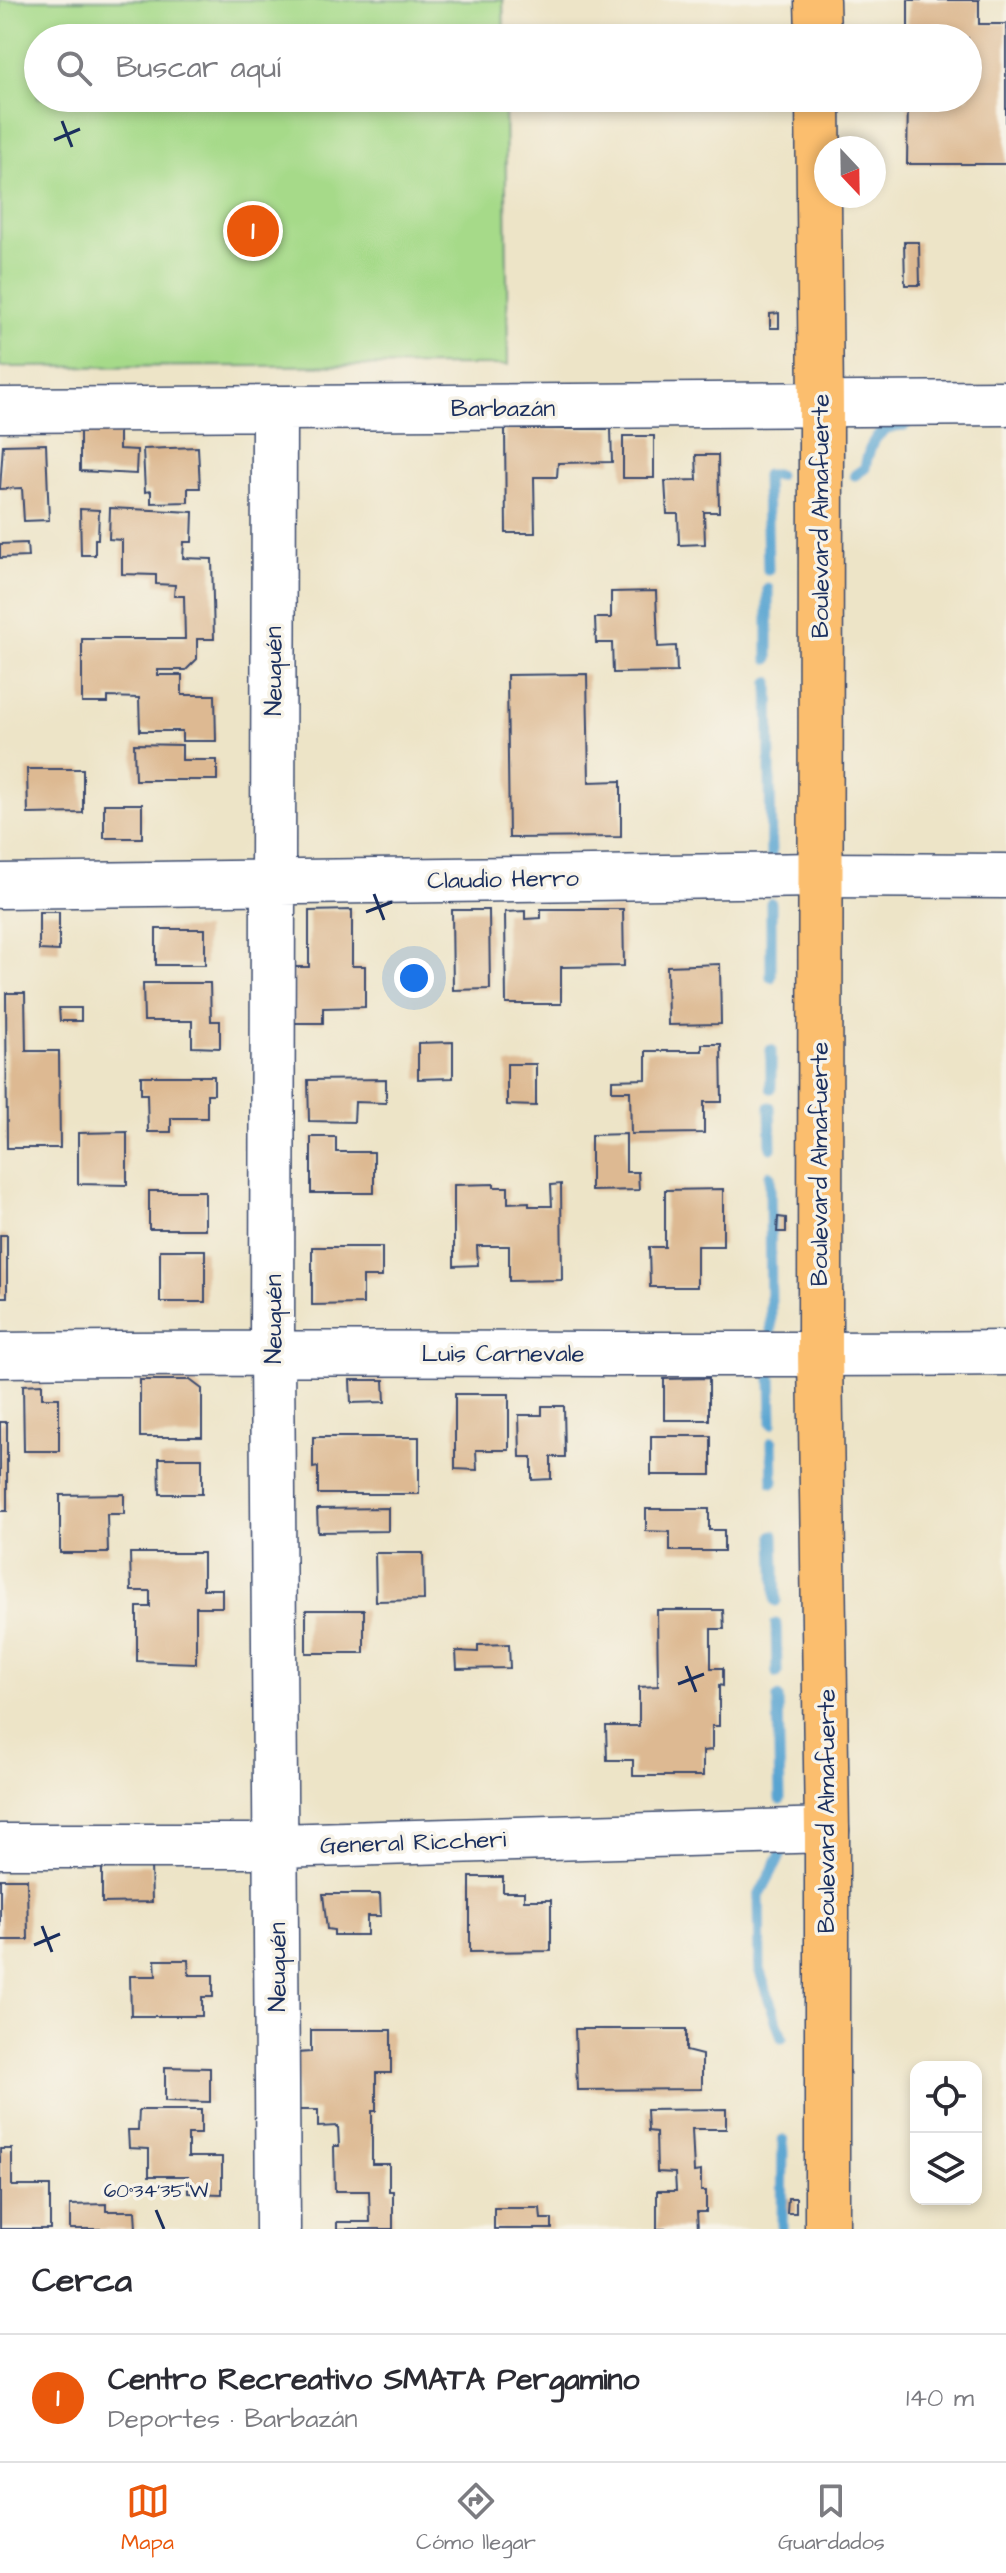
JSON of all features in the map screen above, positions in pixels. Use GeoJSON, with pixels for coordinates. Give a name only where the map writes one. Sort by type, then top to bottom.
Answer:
{"type":"FeatureCollection","features":[{"type":"Feature","properties":{"kind":"main road"},"geometry":{"type":"LineString","coordinates":[[817,0],[818,24]]}},
{"type":"Feature","properties":{"kind":"main road","name":"Boulevard Almafuerte"},"geometry":{"type":"LineString","coordinates":[[818,112],[821,406],[820,1355],[827,1830],[827,2229]]}},
{"type":"Feature","properties":{"kind":"street","name":"Barbazán"},"geometry":{"type":"LineString","coordinates":[[0,410],[1006,403]]}},
{"type":"Feature","properties":{"kind":"street","name":"Neuquén"},"geometry":{"type":"LineString","coordinates":[[274,409],[272,1352],[278,2229]]}},
{"type":"Feature","properties":{"kind":"street","name":"Claudio Herro"},"geometry":{"type":"LineString","coordinates":[[0,886],[819,875],[1006,876]]}},
{"type":"Feature","properties":{"kind":"street","name":"Luis Carnevale"},"geometry":{"type":"LineString","coordinates":[[0,1355],[272,1352],[1006,1353]]}},
{"type":"Feature","properties":{"kind":"street","name":"General Riccheri"},"geometry":{"type":"LineString","coordinates":[[0,1846],[277,1846],[827,1830]]}},
{"type":"Feature","properties":{"kind":"green space"},"geometry":{"type":"Polygon","coordinates":[[[0,0],[503,0],[504,24],[24,24],[24,112],[505,112],[508,365],[0,367],[0,0]]]}},
{"type":"Feature","properties":{"kind":"building"},"geometry":{"type":"Polygon","coordinates":[[[908,0],[979,0],[979,24],[908,24],[908,0]]]}},
{"type":"Feature","properties":{"kind":"building"},"geometry":{"type":"Polygon","coordinates":[[[982,24],[1006,24],[1006,164],[907,164],[908,112],[982,112],[982,24]]]}},
{"type":"Feature","properties":{"kind":"building"},"geometry":{"type":"Polygon","coordinates":[[[904,242],[919,242],[920,285],[905,285],[904,242]]]}},
{"type":"Feature","properties":{"kind":"building"},"geometry":{"type":"Polygon","coordinates":[[[779,313],[779,328],[770,328],[770,314],[779,313]]]}},
{"type":"Feature","properties":{"kind":"building"},"geometry":{"type":"Polygon","coordinates":[[[505,429],[611,429],[612,462],[558,463],[557,477],[534,477],[535,533],[506,533],[505,429]]]}},
{"type":"Feature","properties":{"kind":"building"},"geometry":{"type":"Polygon","coordinates":[[[80,430],[119,430],[119,449],[137,450],[136,474],[80,471],[80,430]]]}},
{"type":"Feature","properties":{"kind":"building"},"geometry":{"type":"Polygon","coordinates":[[[623,436],[654,436],[654,478],[623,478],[623,436]]]}},
{"type":"Feature","properties":{"kind":"building"},"geometry":{"type":"Polygon","coordinates":[[[46,444],[49,520],[24,521],[22,488],[0,489],[3,445],[46,444]]]}},
{"type":"Feature","properties":{"kind":"building"},"geometry":{"type":"Polygon","coordinates":[[[198,447],[200,488],[188,488],[188,502],[151,503],[151,491],[145,492],[143,449],[198,447]]]}},
{"type":"Feature","properties":{"kind":"building"},"geometry":{"type":"Polygon","coordinates":[[[696,455],[718,455],[719,512],[704,512],[705,544],[679,545],[678,514],[667,514],[665,481],[697,480],[696,455]]]}},
{"type":"Feature","properties":{"kind":"building"},"geometry":{"type":"Polygon","coordinates":[[[110,508],[193,512],[192,542],[184,542],[183,558],[212,559],[214,639],[197,639],[197,659],[186,670],[158,670],[158,675],[182,675],[182,695],[215,695],[216,741],[182,741],[182,731],[140,731],[139,698],[108,697],[108,703],[82,703],[82,639],[185,639],[184,596],[174,596],[175,585],[156,584],[156,575],[122,574],[122,540],[109,539],[110,508]]]}},
{"type":"Feature","properties":{"kind":"building"},"geometry":{"type":"Polygon","coordinates":[[[80,509],[99,510],[95,555],[81,555],[80,509]]]}},
{"type":"Feature","properties":{"kind":"building"},"geometry":{"type":"Polygon","coordinates":[[[27,543],[28,557],[0,558],[0,544],[27,543]]]}},
{"type":"Feature","properties":{"kind":"building"},"geometry":{"type":"Polygon","coordinates":[[[656,591],[658,647],[676,646],[677,672],[613,673],[612,643],[596,643],[595,618],[611,618],[611,592],[656,591]]]}},
{"type":"Feature","properties":{"kind":"building"},"geometry":{"type":"Polygon","coordinates":[[[587,674],[589,782],[621,781],[621,837],[509,838],[507,675],[587,674]]]}},
{"type":"Feature","properties":{"kind":"building"},"geometry":{"type":"Polygon","coordinates":[[[134,744],[182,745],[182,760],[217,760],[217,780],[135,780],[134,744]]]}},
{"type":"Feature","properties":{"kind":"building"},"geometry":{"type":"Polygon","coordinates":[[[27,769],[83,769],[83,813],[28,814],[27,769]]]}},
{"type":"Feature","properties":{"kind":"building"},"geometry":{"type":"Polygon","coordinates":[[[104,804],[142,804],[142,838],[104,838],[104,804]]]}},
{"type":"Feature","properties":{"kind":"building"},"geometry":{"type":"Polygon","coordinates":[[[541,909],[623,909],[624,966],[561,967],[561,1004],[506,1004],[505,912],[525,911],[525,919],[541,918],[541,909]]]}},
{"type":"Feature","properties":{"kind":"building"},"geometry":{"type":"Polygon","coordinates":[[[352,910],[352,966],[365,966],[365,1007],[323,1008],[323,1023],[294,1023],[293,967],[309,967],[309,911],[352,910]]]}},
{"type":"Feature","properties":{"kind":"building"},"geometry":{"type":"Polygon","coordinates":[[[452,910],[489,910],[490,989],[453,990],[452,910]]]}},
{"type":"Feature","properties":{"kind":"building"},"geometry":{"type":"Polygon","coordinates":[[[39,912],[59,912],[59,951],[39,950],[39,912]]]}},
{"type":"Feature","properties":{"kind":"building"},"geometry":{"type":"Polygon","coordinates":[[[156,929],[205,929],[205,965],[156,965],[156,929]]]}},
{"type":"Feature","properties":{"kind":"building"},"geometry":{"type":"Polygon","coordinates":[[[720,964],[721,1024],[668,1025],[667,966],[720,964]]]}},
{"type":"Feature","properties":{"kind":"building"},"geometry":{"type":"Polygon","coordinates":[[[143,983],[210,983],[211,1021],[220,1021],[220,1048],[192,1047],[192,1021],[144,1021],[143,983]]]}},
{"type":"Feature","properties":{"kind":"building"},"geometry":{"type":"Polygon","coordinates":[[[6,993],[25,993],[26,1051],[59,1051],[60,1148],[7,1148],[6,993]]]}},
{"type":"Feature","properties":{"kind":"building"},"geometry":{"type":"Polygon","coordinates":[[[59,1008],[81,1008],[81,1021],[60,1021],[59,1008]]]}},
{"type":"Feature","properties":{"kind":"building"},"geometry":{"type":"Polygon","coordinates":[[[453,1042],[453,1078],[418,1079],[418,1043],[453,1042]]]}},
{"type":"Feature","properties":{"kind":"building"},"geometry":{"type":"Polygon","coordinates":[[[702,1044],[721,1044],[722,1102],[704,1102],[704,1133],[631,1134],[630,1091],[612,1091],[612,1080],[646,1079],[646,1051],[702,1051],[702,1044]]]}},
{"type":"Feature","properties":{"kind":"building"},"geometry":{"type":"Polygon","coordinates":[[[507,1064],[536,1064],[536,1106],[507,1105],[507,1064]]]}},
{"type":"Feature","properties":{"kind":"building"},"geometry":{"type":"Polygon","coordinates":[[[141,1076],[214,1076],[214,1094],[207,1094],[207,1118],[171,1118],[171,1132],[148,1132],[147,1094],[141,1094],[141,1076]]]}},
{"type":"Feature","properties":{"kind":"building"},"geometry":{"type":"Polygon","coordinates":[[[386,1079],[386,1103],[355,1102],[354,1122],[309,1121],[308,1080],[386,1079]]]}},
{"type":"Feature","properties":{"kind":"building"},"geometry":{"type":"Polygon","coordinates":[[[127,1132],[127,1185],[78,1184],[78,1133],[127,1132]]]}},
{"type":"Feature","properties":{"kind":"building"},"geometry":{"type":"Polygon","coordinates":[[[626,1134],[626,1172],[638,1172],[639,1190],[591,1191],[591,1135],[626,1134]]]}},
{"type":"Feature","properties":{"kind":"building"},"geometry":{"type":"Polygon","coordinates":[[[311,1137],[336,1137],[336,1152],[374,1152],[374,1193],[311,1193],[311,1137]]]}},
{"type":"Feature","properties":{"kind":"building"},"geometry":{"type":"Polygon","coordinates":[[[494,1184],[494,1187],[508,1187],[508,1203],[529,1202],[529,1206],[552,1206],[551,1185],[561,1184],[562,1280],[509,1281],[509,1246],[477,1246],[478,1265],[454,1266],[454,1185],[494,1184]]]}},
{"type":"Feature","properties":{"kind":"building"},"geometry":{"type":"Polygon","coordinates":[[[723,1189],[723,1246],[697,1246],[697,1287],[650,1287],[649,1247],[665,1247],[665,1190],[723,1189]]]}},
{"type":"Feature","properties":{"kind":"building"},"geometry":{"type":"Polygon","coordinates":[[[149,1191],[205,1191],[205,1229],[149,1229],[149,1191]]]}},
{"type":"Feature","properties":{"kind":"building"},"geometry":{"type":"Polygon","coordinates":[[[778,1217],[786,1218],[786,1232],[777,1232],[778,1217]]]}},
{"type":"Feature","properties":{"kind":"building"},"geometry":{"type":"Polygon","coordinates":[[[0,1235],[7,1235],[7,1297],[0,1297],[0,1235]]]}},
{"type":"Feature","properties":{"kind":"building"},"geometry":{"type":"Polygon","coordinates":[[[312,1247],[382,1247],[382,1277],[363,1277],[363,1304],[312,1305],[312,1247]]]}},
{"type":"Feature","properties":{"kind":"building"},"geometry":{"type":"Polygon","coordinates":[[[160,1250],[205,1250],[205,1302],[160,1302],[160,1250]]]}},
{"type":"Feature","properties":{"kind":"building"},"geometry":{"type":"Polygon","coordinates":[[[709,1378],[709,1420],[664,1420],[664,1379],[709,1378]]]}},
{"type":"Feature","properties":{"kind":"building"},"geometry":{"type":"Polygon","coordinates":[[[140,1380],[190,1380],[202,1389],[202,1437],[140,1437],[140,1380]]]}},
{"type":"Feature","properties":{"kind":"building"},"geometry":{"type":"Polygon","coordinates":[[[350,1380],[384,1380],[385,1402],[351,1403],[350,1380]]]}},
{"type":"Feature","properties":{"kind":"building"},"geometry":{"type":"Polygon","coordinates":[[[42,1384],[42,1398],[59,1398],[59,1451],[24,1451],[23,1385],[42,1384]]]}},
{"type":"Feature","properties":{"kind":"building"},"geometry":{"type":"Polygon","coordinates":[[[455,1394],[509,1394],[509,1450],[476,1450],[477,1470],[455,1469],[455,1394]]]}},
{"type":"Feature","properties":{"kind":"building"},"geometry":{"type":"Polygon","coordinates":[[[542,1406],[564,1406],[565,1457],[551,1457],[551,1479],[532,1480],[532,1457],[520,1457],[519,1415],[542,1415],[542,1406]]]}},
{"type":"Feature","properties":{"kind":"building"},"geometry":{"type":"Polygon","coordinates":[[[0,1422],[7,1422],[7,1511],[0,1511],[0,1422]]]}},
{"type":"Feature","properties":{"kind":"building"},"geometry":{"type":"Polygon","coordinates":[[[651,1436],[711,1436],[711,1475],[651,1475],[651,1436]]]}},
{"type":"Feature","properties":{"kind":"building"},"geometry":{"type":"Polygon","coordinates":[[[313,1437],[419,1437],[419,1494],[318,1494],[318,1467],[313,1468],[313,1437]]]}},
{"type":"Feature","properties":{"kind":"building"},"geometry":{"type":"Polygon","coordinates":[[[159,1458],[202,1458],[202,1494],[160,1494],[159,1458]]]}},
{"type":"Feature","properties":{"kind":"building"},"geometry":{"type":"Polygon","coordinates":[[[124,1494],[124,1514],[107,1514],[108,1553],[60,1553],[60,1495],[124,1494]]]}},
{"type":"Feature","properties":{"kind":"building"},"geometry":{"type":"Polygon","coordinates":[[[388,1508],[388,1531],[318,1532],[317,1509],[388,1508]]]}},
{"type":"Feature","properties":{"kind":"building"},"geometry":{"type":"Polygon","coordinates":[[[646,1509],[709,1509],[709,1530],[724,1530],[724,1551],[670,1551],[670,1532],[646,1531],[646,1509]]]}},
{"type":"Feature","properties":{"kind":"building"},"geometry":{"type":"Polygon","coordinates":[[[130,1553],[203,1553],[203,1589],[222,1589],[222,1607],[196,1607],[196,1663],[137,1661],[137,1607],[150,1607],[150,1591],[131,1591],[130,1553]]]}},
{"type":"Feature","properties":{"kind":"building"},"geometry":{"type":"Polygon","coordinates":[[[375,1553],[423,1553],[424,1600],[376,1601],[375,1553]]]}},
{"type":"Feature","properties":{"kind":"building"},"geometry":{"type":"Polygon","coordinates":[[[306,1610],[364,1610],[364,1653],[306,1653],[306,1610]]]}},
{"type":"Feature","properties":{"kind":"building"},"geometry":{"type":"Polygon","coordinates":[[[657,1610],[723,1610],[724,1629],[711,1629],[711,1668],[723,1668],[723,1686],[719,1685],[719,1726],[712,1726],[712,1750],[703,1751],[703,1776],[633,1776],[633,1760],[607,1760],[606,1726],[639,1726],[639,1687],[658,1686],[657,1610]]]}},
{"type":"Feature","properties":{"kind":"building"},"geometry":{"type":"Polygon","coordinates":[[[509,1644],[510,1668],[457,1669],[456,1651],[478,1652],[478,1645],[509,1644]]]}},
{"type":"Feature","properties":{"kind":"building"},"geometry":{"type":"Polygon","coordinates":[[[151,1865],[152,1902],[102,1903],[102,1866],[151,1865]]]}},
{"type":"Feature","properties":{"kind":"building"},"geometry":{"type":"Polygon","coordinates":[[[470,1877],[503,1877],[503,1892],[524,1892],[524,1900],[551,1900],[551,1951],[470,1952],[470,1877]]]}},
{"type":"Feature","properties":{"kind":"building"},"geometry":{"type":"Polygon","coordinates":[[[0,1879],[27,1879],[28,1940],[0,1940],[0,1879]]]}},
{"type":"Feature","properties":{"kind":"building"},"geometry":{"type":"Polygon","coordinates":[[[323,1894],[380,1894],[381,1916],[367,1916],[367,1935],[334,1935],[334,1930],[327,1929],[323,1894]]]}},
{"type":"Feature","properties":{"kind":"building"},"geometry":{"type":"Polygon","coordinates":[[[155,1960],[188,1960],[189,1975],[213,1975],[213,1997],[202,1997],[202,2016],[131,2016],[130,1976],[156,1976],[155,1960]]]}},
{"type":"Feature","properties":{"kind":"building"},"geometry":{"type":"Polygon","coordinates":[[[575,2029],[686,2029],[686,2051],[702,2055],[702,2089],[577,2090],[575,2029]]]}},
{"type":"Feature","properties":{"kind":"building"},"geometry":{"type":"Polygon","coordinates":[[[311,2030],[391,2030],[391,2073],[376,2073],[372,2164],[389,2164],[393,2229],[337,2229],[337,2222],[370,2222],[369,2191],[335,2191],[334,2146],[339,2146],[338,2126],[318,2127],[318,2110],[297,2110],[297,2053],[311,2052],[311,2030]]]}},
{"type":"Feature","properties":{"kind":"building"},"geometry":{"type":"Polygon","coordinates":[[[165,2067],[210,2068],[210,2102],[165,2101],[165,2067]]]}},
{"type":"Feature","properties":{"kind":"building"},"geometry":{"type":"Polygon","coordinates":[[[726,2109],[726,2129],[692,2129],[694,2172],[701,2171],[701,2191],[706,2191],[706,2212],[697,2212],[698,2229],[657,2229],[657,2191],[676,2191],[675,2173],[657,2172],[656,2132],[648,2131],[647,2110],[726,2109]]]}},
{"type":"Feature","properties":{"kind":"building"},"geometry":{"type":"Polygon","coordinates":[[[139,2110],[201,2110],[201,2134],[188,2134],[188,2157],[222,2157],[222,2194],[188,2193],[188,2176],[149,2176],[149,2149],[129,2148],[128,2130],[138,2130],[139,2110]]]}},
{"type":"Feature","properties":{"kind":"building"},"geometry":{"type":"Polygon","coordinates":[[[0,2149],[12,2149],[12,2186],[50,2186],[50,2229],[0,2229],[0,2149]]]}},
{"type":"Feature","properties":{"kind":"building"},"geometry":{"type":"Polygon","coordinates":[[[788,2198],[796,2198],[796,2213],[787,2213],[788,2198]]]}},
{"type":"Feature","properties":{"kind":"building"},"geometry":{"type":"Polygon","coordinates":[[[106,2204],[106,2211],[135,2211],[136,2229],[70,2229],[70,2205],[106,2204]]]}},
{"type":"Feature","properties":{"kind":"building"},"geometry":{"type":"Polygon","coordinates":[[[494,2208],[540,2208],[541,2219],[552,2219],[552,2229],[494,2229],[494,2208]]]}},
{"type":"Feature","properties":{"kind":"waterway"},"geometry":{"type":"LineString","coordinates":[[855,475],[865,468],[876,438],[888,428],[905,425]]}},
{"type":"Feature","properties":{"kind":"waterway"},"geometry":{"type":"LineString","coordinates":[[768,570],[766,475],[778,475]]}},
{"type":"Feature","properties":{"kind":"waterway"},"geometry":{"type":"LineString","coordinates":[[768,589],[768,659]]}},
{"type":"Feature","properties":{"kind":"waterway"},"geometry":{"type":"LineString","coordinates":[[769,682],[771,857]]}},
{"type":"Feature","properties":{"kind":"waterway"},"geometry":{"type":"LineString","coordinates":[[771,903],[771,977]]}},
{"type":"Feature","properties":{"kind":"waterway"},"geometry":{"type":"LineString","coordinates":[[771,1050],[771,1088]]}},
{"type":"Feature","properties":{"kind":"waterway"},"geometry":{"type":"LineString","coordinates":[[770,1107],[771,1148]]}},
{"type":"Feature","properties":{"kind":"waterway"},"geometry":{"type":"LineString","coordinates":[[770,1175],[771,1330]]}},
{"type":"Feature","properties":{"kind":"waterway"},"geometry":{"type":"LineString","coordinates":[[771,1377],[772,1423]]}},
{"type":"Feature","properties":{"kind":"waterway"},"geometry":{"type":"LineString","coordinates":[[772,1442],[773,1482]]}},
{"type":"Feature","properties":{"kind":"waterway"},"geometry":{"type":"LineString","coordinates":[[774,1535],[776,1601]]}},
{"type":"Feature","properties":{"kind":"waterway"},"geometry":{"type":"LineString","coordinates":[[776,1624],[777,1673]]}},
{"type":"Feature","properties":{"kind":"waterway"},"geometry":{"type":"LineString","coordinates":[[778,1698],[780,1799]]}},
{"type":"Feature","properties":{"kind":"waterway"},"geometry":{"type":"LineString","coordinates":[[782,1852],[759,1896],[760,1972],[782,2038]]}},
{"type":"Feature","properties":{"kind":"waterway"},"geometry":{"type":"LineString","coordinates":[[782,2229],[783,2140]]}},
{"type":"Feature","properties":{"kind":"place","name":"Centro Recreativo SMATA Pergamino"},"geometry":{"type":"Point","coordinates":[253,231]}}]}
